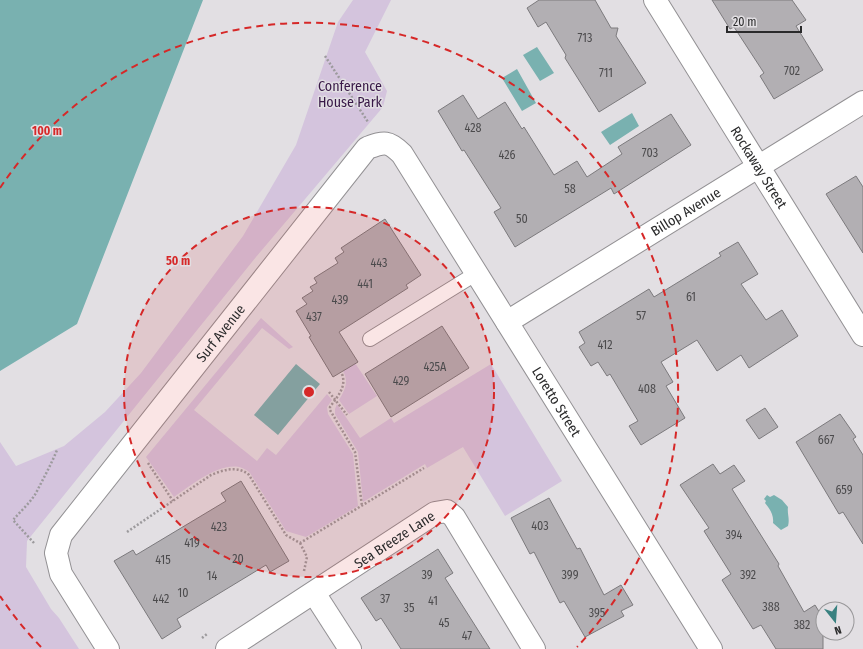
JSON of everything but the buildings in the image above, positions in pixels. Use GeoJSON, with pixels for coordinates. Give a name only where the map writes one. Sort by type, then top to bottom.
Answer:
{"type":"FeatureCollection","features":[{"type":"Feature","properties":{"kind":"street","name":"Rockaway Street"},"geometry":{"type":"LineString","coordinates":[[655,0],[863,335]]}},
{"type":"Feature","properties":{"kind":"street","name":"Billop Avenue"},"geometry":{"type":"LineString","coordinates":[[507,322],[863,102]]}},
{"type":"Feature","properties":{"kind":"street","name":"Loretto Street"},"geometry":{"type":"LineString","coordinates":[[382,143],[394,146],[402,154],[711,649]]}},
{"type":"Feature","properties":{"kind":"street","name":"Surf Avenue"},"geometry":{"type":"LineString","coordinates":[[56,553],[61,536],[367,148],[382,143]]}},
{"type":"Feature","properties":{"kind":"street","name":"Sea Breeze Lane"},"geometry":{"type":"LineString","coordinates":[[227,649],[435,513],[446,511],[454,517],[534,649]]}},
{"type":"Feature","properties":{"kind":"street"},"geometry":{"type":"LineString","coordinates":[[56,553],[61,574],[108,649]]}},
{"type":"Feature","properties":{"kind":"street"},"geometry":{"type":"LineString","coordinates":[[314,593],[350,649]]}},
{"type":"Feature","properties":{"kind":"lane"},"geometry":{"type":"LineString","coordinates":[[370,339],[477,273]]}},
{"type":"Feature","properties":{"kind":"path"},"geometry":{"type":"LineString","coordinates":[[325,56],[382,143]]}},
{"type":"Feature","properties":{"kind":"path"},"geometry":{"type":"LineString","coordinates":[[342,374],[344,381],[343,386],[330,407],[330,410],[355,452],[362,506]]}},
{"type":"Feature","properties":{"kind":"path"},"geometry":{"type":"LineString","coordinates":[[328,392],[347,415]]}},
{"type":"Feature","properties":{"kind":"path"},"geometry":{"type":"LineString","coordinates":[[56,553],[33,543],[13,520],[35,494],[38,485],[52,463],[57,450]]}},
{"type":"Feature","properties":{"kind":"path"},"geometry":{"type":"LineString","coordinates":[[148,463],[173,501]]}},
{"type":"Feature","properties":{"kind":"path"},"geometry":{"type":"LineString","coordinates":[[127,532],[205,479],[218,472],[239,469],[249,475],[286,535],[300,543],[424,468]]}},
{"type":"Feature","properties":{"kind":"green space","name":"Conference House Park"},"geometry":{"type":"Polygon","coordinates":[[[353,0],[391,0],[365,52],[387,91],[383,107],[256,257],[27,541],[26,567],[51,609],[59,618],[79,649],[0,649],[0,442],[16,466],[64,446],[105,412],[141,373],[243,236],[296,145],[338,22],[353,0]]]}},
{"type":"Feature","properties":{"kind":"green space"},"geometry":{"type":"Polygon","coordinates":[[[261,318],[293,347],[289,349],[262,328],[194,410],[257,461],[267,448],[276,455],[327,394],[332,400],[327,407],[328,414],[353,454],[358,506],[306,537],[286,531],[250,473],[241,468],[232,467],[211,473],[174,497],[146,457],[261,318]]]}},
{"type":"Feature","properties":{"kind":"green space"},"geometry":{"type":"Polygon","coordinates":[[[355,363],[377,396],[349,414],[339,400],[346,386],[346,379],[343,371],[355,363]]]}},
{"type":"Feature","properties":{"kind":"green space"},"geometry":{"type":"Polygon","coordinates":[[[491,364],[562,481],[505,516],[463,447],[427,468],[425,464],[363,502],[358,452],[335,414],[337,404],[360,438],[391,418],[394,423],[491,364]]]}},
{"type":"Feature","properties":{"kind":"water"},"geometry":{"type":"Polygon","coordinates":[[[0,0],[203,0],[77,324],[0,371],[0,0]]]}},
{"type":"Feature","properties":{"kind":"water"},"geometry":{"type":"Polygon","coordinates":[[[537,47],[554,73],[540,81],[523,55],[537,47]]]}},
{"type":"Feature","properties":{"kind":"water"},"geometry":{"type":"Polygon","coordinates":[[[517,69],[536,103],[522,111],[502,78],[517,69]]]}},
{"type":"Feature","properties":{"kind":"water"},"geometry":{"type":"Polygon","coordinates":[[[632,113],[639,126],[610,145],[601,132],[632,113]]]}},
{"type":"Feature","properties":{"kind":"water"},"geometry":{"type":"Polygon","coordinates":[[[296,364],[320,384],[278,435],[254,415],[296,364]]]}},
{"type":"Feature","properties":{"kind":"water"},"geometry":{"type":"Polygon","coordinates":[[[767,495],[770,497],[774,495],[782,500],[788,507],[788,526],[781,530],[773,523],[771,512],[765,503],[766,501],[764,499],[767,495]]]}}]}
